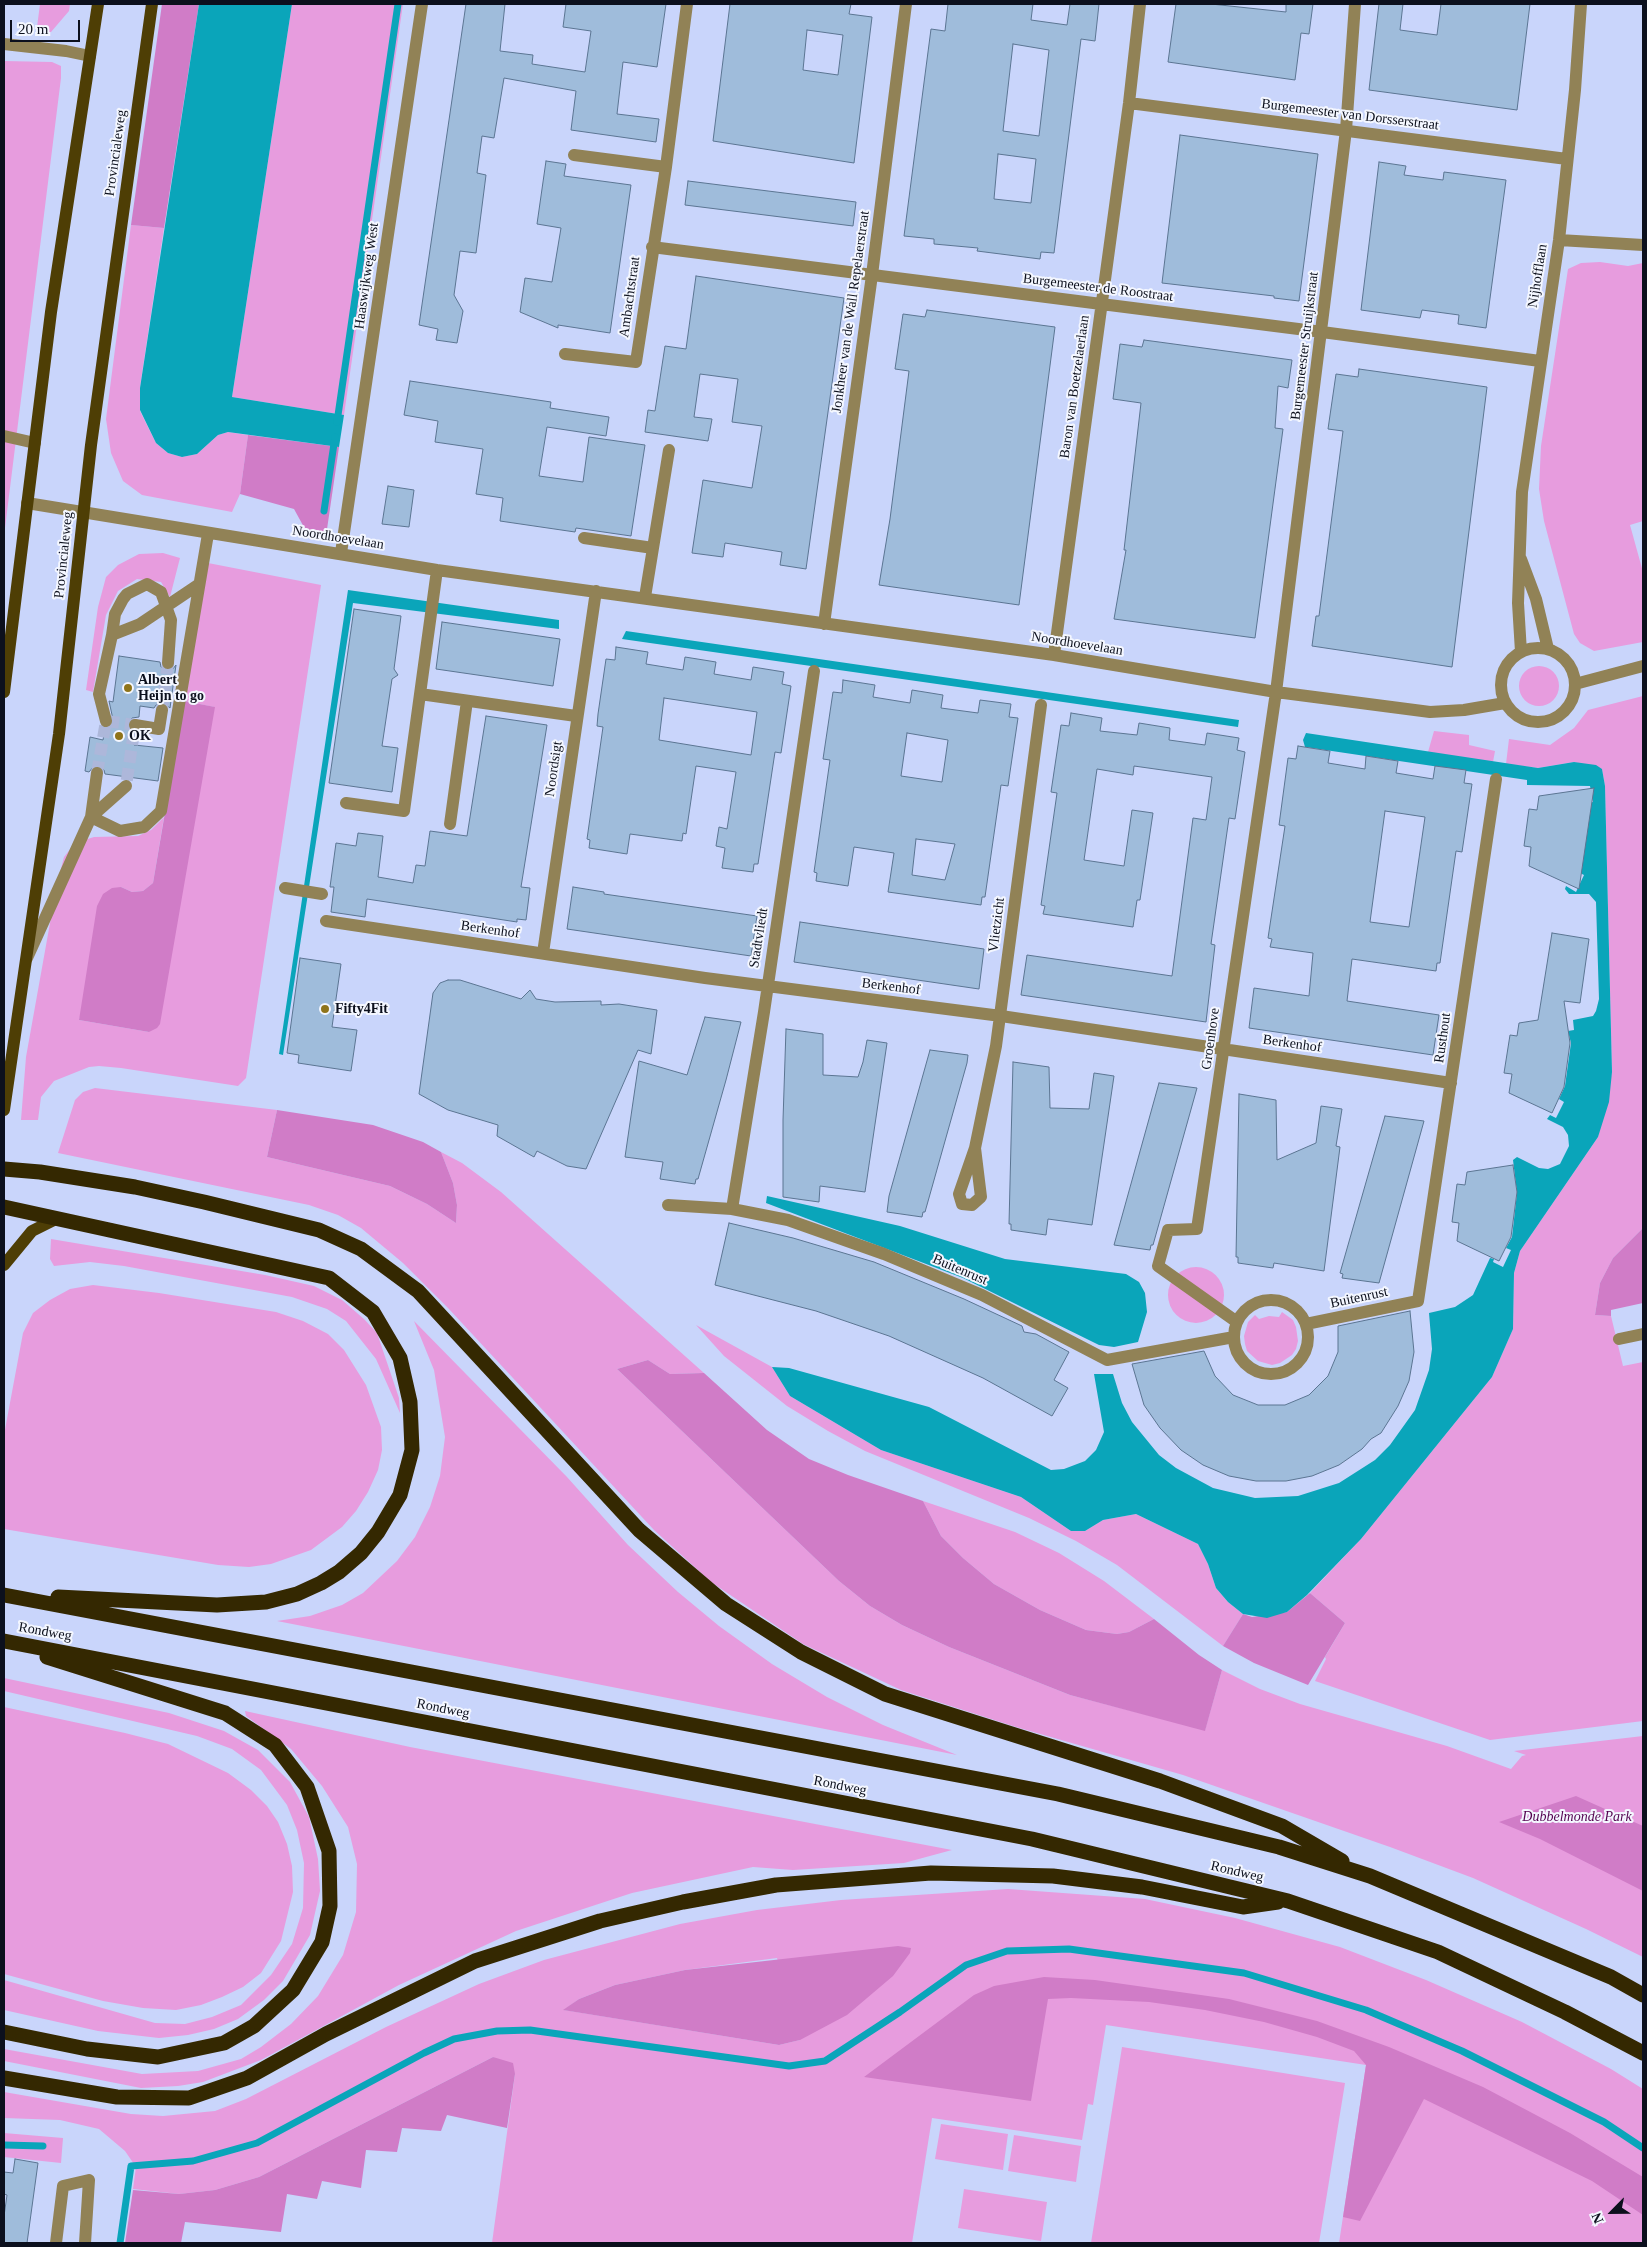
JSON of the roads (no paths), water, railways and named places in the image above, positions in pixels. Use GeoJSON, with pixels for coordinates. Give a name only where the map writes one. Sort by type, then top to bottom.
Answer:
{"type":"FeatureCollection","features":[{"type":"Feature","properties":{"kind":"highway"},"geometry":{"type":"LineString","coordinates":[[4,1170],[40,1172],[135,1187],[204,1202],[319,1230],[361,1249],[418,1291],[639,1530],[726,1604],[801,1652],[885,1694],[1160,1781],[1282,1826],[1370,1876]]}},
{"type":"Feature","properties":{"kind":"highway"},"geometry":{"type":"LineString","coordinates":[[4,1207],[329,1278],[373,1312],[400,1358],[410,1402],[412,1450],[400,1495],[378,1532],[361,1553],[339,1572],[297,1594],[266,1602],[217,1605],[4,1594]]}},
{"type":"Feature","properties":{"kind":"highway","name":"Rondweg"},"geometry":{"type":"LineString","coordinates":[[4,1594],[1058,1794],[1279,1847],[1370,1876],[1611,1977],[1643,1995]]}},
{"type":"Feature","properties":{"kind":"highway"},"geometry":{"type":"LineString","coordinates":[[4,1642],[226,1713],[275,1745],[307,1787],[329,1851],[330,1906],[322,1942],[293,1990],[254,2026],[224,2043],[158,2057],[87,2049],[4,2032]]}},
{"type":"Feature","properties":{"kind":"highway","name":"Rondweg"},"geometry":{"type":"LineString","coordinates":[[4,1642],[1032,1840],[1288,1901],[1438,1952],[1565,2012],[1643,2053]]}},
{"type":"Feature","properties":{"kind":"highway"},"geometry":{"type":"LineString","coordinates":[[4,2078],[117,2097],[189,2098],[247,2078],[326,2034],[475,1961],[600,1921],[682,1902],[776,1885],[931,1873],[1053,1876],[1142,1887],[1243,1907],[1288,1901]]}},
{"type":"Feature","properties":{"kind":"main road"},"geometry":{"type":"LineString","coordinates":[[4,692],[51,312],[98,4]]}},
{"type":"Feature","properties":{"kind":"main road","name":"Provincialeweg"},"geometry":{"type":"LineString","coordinates":[[4,1110],[59,734],[90,445],[152,4]]}},
{"type":"Feature","properties":{"kind":"main road"},"geometry":{"type":"LineString","coordinates":[[4,1265],[32,1231],[58,1218]]}},
{"type":"Feature","properties":{"kind":"street","name":"Haaswijkweg West"},"geometry":{"type":"LineString","coordinates":[[341,553],[422,4]]}},
{"type":"Feature","properties":{"kind":"street","name":"Ambachtstraat"},"geometry":{"type":"LineString","coordinates":[[566,354],[636,362],[652,247],[666,167],[687,4]]}},
{"type":"Feature","properties":{"kind":"street","name":"Jonkheer van de Wall Repelaerstraat"},"geometry":{"type":"LineString","coordinates":[[824,624],[872,275],[906,4]]}},
{"type":"Feature","properties":{"kind":"street","name":"Baron van Boetzelaerlaan"},"geometry":{"type":"LineString","coordinates":[[1054,655],[1129,103],[1140,4]]}},
{"type":"Feature","properties":{"kind":"street","name":"Burgemeester Struijkstraat"},"geometry":{"type":"LineString","coordinates":[[1276,692],[1346,130],[1355,4]]}},
{"type":"Feature","properties":{"kind":"street","name":"Nijhofflaan"},"geometry":{"type":"LineString","coordinates":[[1520,652],[1518,603],[1522,492],[1559,240],[1566,159],[1576,90],[1581,4]]}},
{"type":"Feature","properties":{"kind":"street"},"geometry":{"type":"LineString","coordinates":[[4,44],[66,51],[90,56]]}},
{"type":"Feature","properties":{"kind":"street","name":"Burgemeester van Dorsserstraat"},"geometry":{"type":"LineString","coordinates":[[1129,103],[1566,159]]}},
{"type":"Feature","properties":{"kind":"street"},"geometry":{"type":"LineString","coordinates":[[574,155],[666,167]]}},
{"type":"Feature","properties":{"kind":"street"},"geometry":{"type":"LineString","coordinates":[[1559,240],[1643,244]]}},
{"type":"Feature","properties":{"kind":"street","name":"Burgemeester de Roostraat"},"geometry":{"type":"LineString","coordinates":[[652,247],[1322,332],[1540,362]]}},
{"type":"Feature","properties":{"kind":"street"},"geometry":{"type":"LineString","coordinates":[[4,436],[35,443]]}},
{"type":"Feature","properties":{"kind":"street"},"geometry":{"type":"LineString","coordinates":[[645,598],[669,450]]}},
{"type":"Feature","properties":{"kind":"street","name":"Noordhoevelaan"},"geometry":{"type":"LineString","coordinates":[[27,503],[437,570],[596,590],[824,624],[1054,655],[1276,692],[1430,712],[1464,710],[1505,702]]}},
{"type":"Feature","properties":{"kind":"street"},"geometry":{"type":"LineString","coordinates":[[91,817],[120,831],[144,827],[161,811],[208,534]]}},
{"type":"Feature","properties":{"kind":"street"},"geometry":{"type":"LineString","coordinates":[[584,538],[653,548]]}},
{"type":"Feature","properties":{"kind":"street","name":"Nijhofflaan"},"geometry":{"type":"LineString","coordinates":[[1519,552],[1536,599],[1548,649]]}},
{"type":"Feature","properties":{"kind":"street"},"geometry":{"type":"LineString","coordinates":[[346,803],[404,811],[437,570]]}},
{"type":"Feature","properties":{"kind":"street"},"geometry":{"type":"LineString","coordinates":[[106,722],[99,694],[116,614],[123,599],[136,589],[147,584],[161,592],[171,620],[168,664]]}},
{"type":"Feature","properties":{"kind":"street"},"geometry":{"type":"LineString","coordinates":[[112,635],[140,624],[198,585]]}},
{"type":"Feature","properties":{"kind":"street","name":"Noordsigt"},"geometry":{"type":"LineString","coordinates":[[542,953],[596,590]]}},
{"type":"Feature","properties":{"kind":"street"},"geometry":{"type":"LineString","coordinates":[[1529,648],[1548,649],[1559,654],[1573,672],[1575,684],[1572,698],[1565,710],[1546,721],[1523,719],[1505,702],[1500,683],[1502,674],[1509,661],[1520,652],[1529,648]]}},
{"type":"Feature","properties":{"kind":"street"},"geometry":{"type":"LineString","coordinates":[[1575,684],[1643,666]]}},
{"type":"Feature","properties":{"kind":"street","name":"Stadtvliedt"},"geometry":{"type":"LineString","coordinates":[[732,1209],[814,671]]}},
{"type":"Feature","properties":{"kind":"street","name":"Groenhove"},"geometry":{"type":"LineString","coordinates":[[1237,1322],[1158,1266],[1168,1230],[1197,1229],[1276,692]]}},
{"type":"Feature","properties":{"kind":"street"},"geometry":{"type":"LineString","coordinates":[[420,694],[576,716]]}},
{"type":"Feature","properties":{"kind":"street"},"geometry":{"type":"LineString","coordinates":[[450,824],[467,701]]}},
{"type":"Feature","properties":{"kind":"street","name":"Vlietzicht"},"geometry":{"type":"LineString","coordinates":[[975,1148],[1001,1016],[1041,705]]}},
{"type":"Feature","properties":{"kind":"street"},"geometry":{"type":"LineString","coordinates":[[135,725],[159,729],[162,710]]}},
{"type":"Feature","properties":{"kind":"street"},"geometry":{"type":"LineString","coordinates":[[26,960],[91,817],[97,773]]}},
{"type":"Feature","properties":{"kind":"street","name":"Rusthout"},"geometry":{"type":"LineString","coordinates":[[1418,1300],[1496,780]]}},
{"type":"Feature","properties":{"kind":"street"},"geometry":{"type":"LineString","coordinates":[[91,817],[126,786]]}},
{"type":"Feature","properties":{"kind":"street"},"geometry":{"type":"LineString","coordinates":[[285,888],[322,894]]}},
{"type":"Feature","properties":{"kind":"street","name":"Berkenhof"},"geometry":{"type":"LineString","coordinates":[[326,921],[767,986],[1001,1016],[1451,1083]]}},
{"type":"Feature","properties":{"kind":"street","name":"Buitenrust"},"geometry":{"type":"LineString","coordinates":[[668,1205],[732,1209],[788,1220],[884,1254],[982,1295],[1107,1360],[1234,1337]]}},
{"type":"Feature","properties":{"kind":"street"},"geometry":{"type":"LineString","coordinates":[[1269,1300],[1281,1301],[1292,1306],[1306,1324],[1307,1344],[1302,1358],[1291,1368],[1272,1374],[1253,1370],[1239,1356],[1234,1337],[1237,1322],[1248,1308],[1258,1302],[1269,1300]]}},
{"type":"Feature","properties":{"kind":"street","name":"Buitenrust"},"geometry":{"type":"LineString","coordinates":[[1306,1324],[1418,1300]]}},
{"type":"Feature","properties":{"kind":"street"},"geometry":{"type":"LineString","coordinates":[[1619,1339],[1643,1334]]}},
{"type":"Feature","properties":{"kind":"street"},"geometry":{"type":"LineString","coordinates":[[56,2243],[63,2186],[89,2180],[85,2243]]}},
{"type":"Feature","properties":{"kind":"waterway"},"geometry":{"type":"LineString","coordinates":[[337,422],[398,4]]}},
{"type":"Feature","properties":{"kind":"waterway"},"geometry":{"type":"LineString","coordinates":[[324,511],[335,437]]}},
{"type":"Feature","properties":{"kind":"waterway"},"geometry":{"type":"LineString","coordinates":[[120,2243],[131,2166],[193,2161],[257,2143],[424,2053],[454,2039],[497,2031],[530,2030],[789,2066],[825,2061],[900,2012],[966,1965],[1007,1951],[1069,1949],[1244,1973],[1366,2010],[1462,2051],[1604,2122],[1643,2148]]}},
{"type":"Feature","properties":{"kind":"waterway"},"geometry":{"type":"LineString","coordinates":[[4,2145],[43,2146]]}},
{"type":"Feature","properties":{"kind":"tunnel"},"geometry":{"type":"LineString","coordinates":[[162,710],[168,663]]}},
{"type":"Feature","properties":{"kind":"tunnel"},"geometry":{"type":"LineString","coordinates":[[97,773],[106,721],[135,725],[126,786]]}},
{"type":"Feature","properties":{"kind":"place","name":"Albert Heijn to go"},"geometry":{"type":"Point","coordinates":[128,688]}},
{"type":"Feature","properties":{"kind":"place","name":"OK"},"geometry":{"type":"Point","coordinates":[119,736]}},
{"type":"Feature","properties":{"kind":"place","name":"Fifty4Fit"},"geometry":{"type":"Point","coordinates":[325,1009]}},
{"type":"Feature","properties":{"kind":"park label","name":"Dubbelmonde Park"},"geometry":{"type":"Point","coordinates":[1577,1817]}}]}
